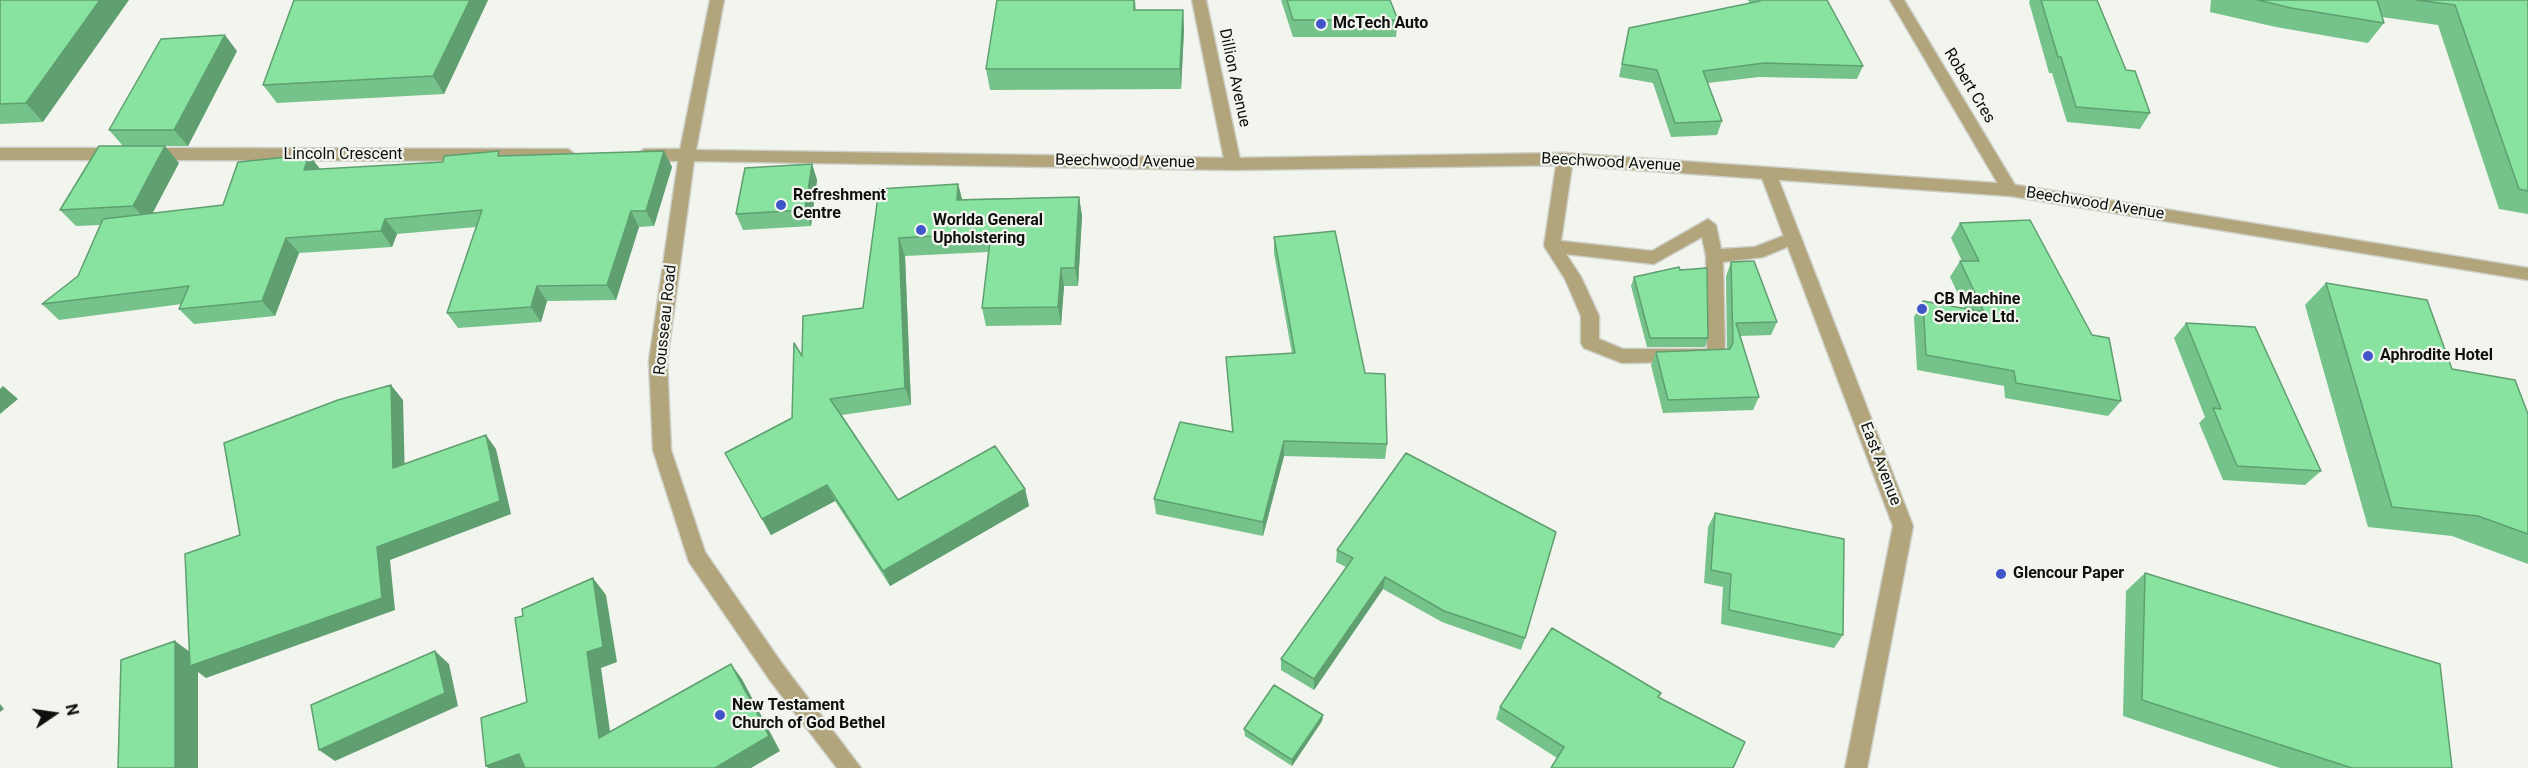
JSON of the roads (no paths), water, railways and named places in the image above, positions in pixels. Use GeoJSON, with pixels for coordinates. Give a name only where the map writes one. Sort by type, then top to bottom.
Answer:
{"type":"FeatureCollection","features":[{"type":"Feature","properties":{"kind":"street","name":"Rousseau Road"},"geometry":{"type":"LineString","coordinates":[[717,0],[687,155],[658,360],[662,450],[696,556],[776,672],[850,768]]}},
{"type":"Feature","properties":{"kind":"street","name":"Dillion Avenue"},"geometry":{"type":"LineString","coordinates":[[1199,0],[1233,164]]}},
{"type":"Feature","properties":{"kind":"street","name":"Robert Cres"},"geometry":{"type":"LineString","coordinates":[[1897,0],[2010,190]]}},
{"type":"Feature","properties":{"kind":"street","name":"Lincoln Crescent"},"geometry":{"type":"LineString","coordinates":[[0,154],[580,155]]}},
{"type":"Feature","properties":{"kind":"street"},"geometry":{"type":"LineString","coordinates":[[628,155],[687,155]]}},
{"type":"Feature","properties":{"kind":"street","name":"Beechwood Avenue"},"geometry":{"type":"LineString","coordinates":[[687,155],[1233,164],[1565,159],[1768,172],[2010,190],[2528,274]]}},
{"type":"Feature","properties":{"kind":"street"},"geometry":{"type":"LineString","coordinates":[[1552,246],[1654,258],[1708,225],[1714,256],[1716,357],[1657,354],[1622,356],[1590,343],[1590,316],[1573,277],[1552,246],[1565,159]]}},
{"type":"Feature","properties":{"kind":"street","name":"East Avenue"},"geometry":{"type":"LineString","coordinates":[[1768,172],[1903,526],[1856,768]]}},
{"type":"Feature","properties":{"kind":"street"},"geometry":{"type":"LineString","coordinates":[[1714,256],[1757,253],[1793,238]]}},
{"type":"Feature","properties":{"kind":"place","name":"McTech Auto"},"geometry":{"type":"Point","coordinates":[1321,24]}},
{"type":"Feature","properties":{"kind":"place","name":"Refreshment Centre"},"geometry":{"type":"Point","coordinates":[781,205]}},
{"type":"Feature","properties":{"kind":"place","name":"Worlda General Upholstering"},"geometry":{"type":"Point","coordinates":[921,230]}},
{"type":"Feature","properties":{"kind":"place","name":"CB Machine Service Ltd."},"geometry":{"type":"Point","coordinates":[1922,309]}},
{"type":"Feature","properties":{"kind":"place","name":"Aphrodite Hotel"},"geometry":{"type":"Point","coordinates":[2368,356]}},
{"type":"Feature","properties":{"kind":"place","name":"Glencour Paper"},"geometry":{"type":"Point","coordinates":[2001,574]}},
{"type":"Feature","properties":{"kind":"place","name":"New Testament Church of God Bethel"},"geometry":{"type":"Point","coordinates":[720,715]}}]}
